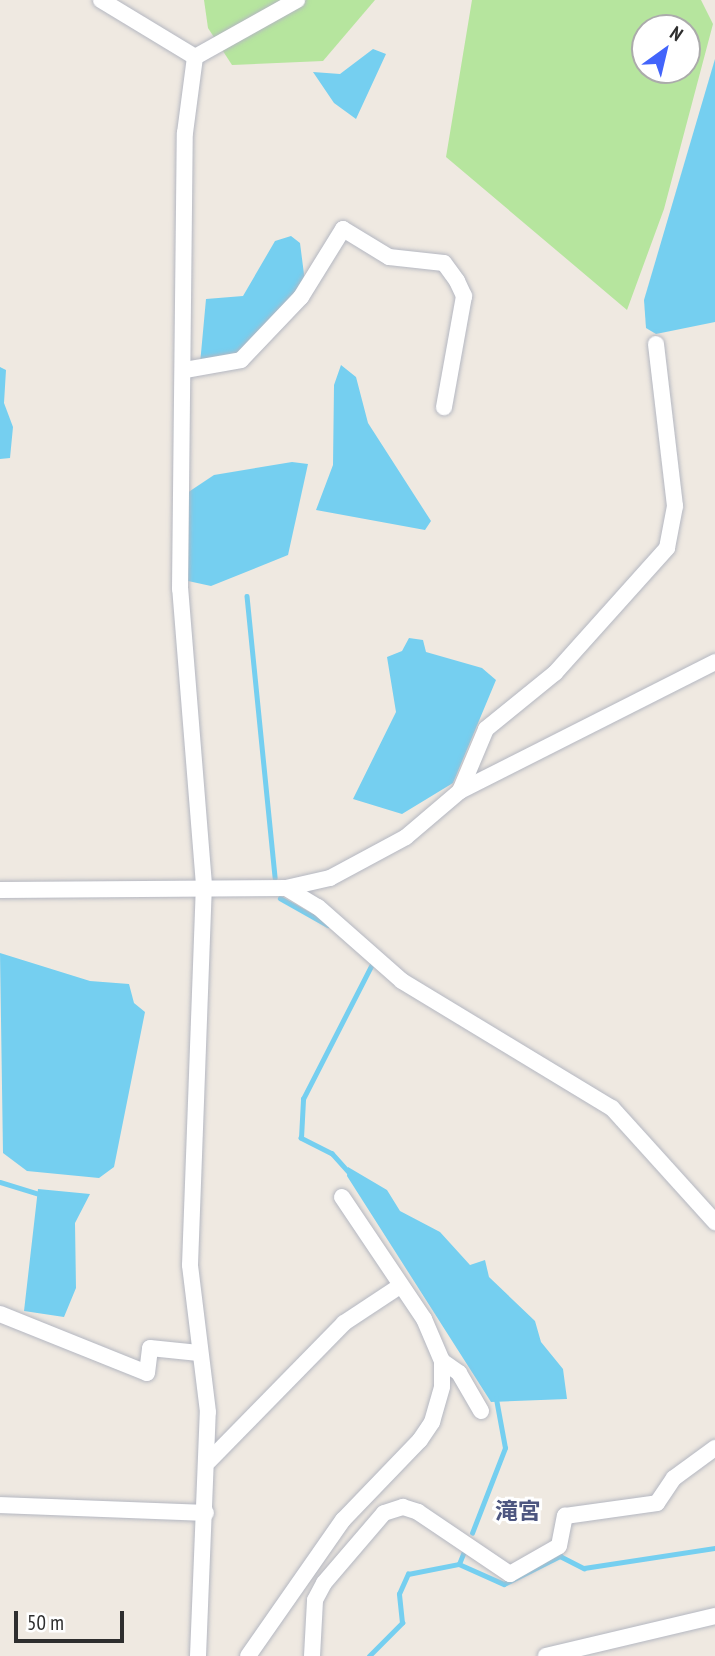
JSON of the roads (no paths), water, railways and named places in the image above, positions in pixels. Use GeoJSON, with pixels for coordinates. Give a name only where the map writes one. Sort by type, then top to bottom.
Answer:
{"type":"FeatureCollection","features":[{"type":"Feature","properties":{"kind":"street"},"geometry":{"type":"LineString","coordinates":[[101,0],[195,57]]}},
{"type":"Feature","properties":{"kind":"street"},"geometry":{"type":"LineString","coordinates":[[195,57],[298,0]]}},
{"type":"Feature","properties":{"kind":"street"},"geometry":{"type":"LineString","coordinates":[[195,57],[185,133],[185,370],[180,589],[204,885],[190,1265],[209,1461],[198,1656]]}},
{"type":"Feature","properties":{"kind":"street"},"geometry":{"type":"LineString","coordinates":[[185,370],[241,360],[301,297],[343,229],[390,257],[444,264],[457,281],[464,296],[444,407]]}},
{"type":"Feature","properties":{"kind":"street"},"geometry":{"type":"LineString","coordinates":[[460,791],[486,729],[555,673],[667,548],[675,506],[656,344]]}},
{"type":"Feature","properties":{"kind":"street"},"geometry":{"type":"LineString","coordinates":[[0,890],[204,885],[286,888],[363,865],[460,791],[715,662]]}},
{"type":"Feature","properties":{"kind":"street"},"geometry":{"type":"LineString","coordinates":[[286,888],[318,907],[402,981],[612,1108],[715,1222]]}},
{"type":"Feature","properties":{"kind":"street"},"geometry":{"type":"LineString","coordinates":[[342,1197],[400,1286],[442,1360],[459,1373],[481,1411]]}},
{"type":"Feature","properties":{"kind":"street"},"geometry":{"type":"LineString","coordinates":[[209,1461],[336,1330],[400,1286]]}},
{"type":"Feature","properties":{"kind":"street"},"geometry":{"type":"LineString","coordinates":[[0,1314],[146,1373],[150,1348],[199,1353]]}},
{"type":"Feature","properties":{"kind":"street"},"geometry":{"type":"LineString","coordinates":[[248,1656],[321,1547],[432,1422],[442,1360]]}},
{"type":"Feature","properties":{"kind":"street"},"geometry":{"type":"LineString","coordinates":[[312,1656],[316,1600],[324,1583],[384,1513],[403,1507],[418,1512],[510,1574],[559,1546],[565,1516],[657,1503],[674,1478],[715,1448]]}},
{"type":"Feature","properties":{"kind":"street"},"geometry":{"type":"LineString","coordinates":[[0,1505],[206,1513]]}},
{"type":"Feature","properties":{"kind":"street"},"geometry":{"type":"LineString","coordinates":[[547,1656],[715,1616]]}},
{"type":"Feature","properties":{"kind":"water"},"geometry":{"type":"Polygon","coordinates":[[[373,49],[386,54],[356,119],[334,103],[313,72],[340,74],[373,49]]]}},
{"type":"Feature","properties":{"kind":"water"},"geometry":{"type":"Polygon","coordinates":[[[715,59],[715,322],[656,334],[646,328],[644,300],[715,59]]]}},
{"type":"Feature","properties":{"kind":"water"},"geometry":{"type":"Polygon","coordinates":[[[291,236],[300,243],[305,282],[237,357],[200,364],[206,299],[243,296],[275,241],[291,236]]]}},
{"type":"Feature","properties":{"kind":"water"},"geometry":{"type":"Polygon","coordinates":[[[341,365],[356,377],[368,423],[431,521],[425,530],[316,510],[333,465],[334,385],[341,365]]]}},
{"type":"Feature","properties":{"kind":"water"},"geometry":{"type":"Polygon","coordinates":[[[0,367],[6,370],[4,403],[13,427],[10,458],[0,459],[0,367]]]}},
{"type":"Feature","properties":{"kind":"water"},"geometry":{"type":"Polygon","coordinates":[[[292,462],[308,464],[288,555],[211,586],[188,581],[187,493],[214,475],[292,462]]]}},
{"type":"Feature","properties":{"kind":"water"},"geometry":{"type":"Polygon","coordinates":[[[409,638],[423,640],[426,652],[482,668],[496,680],[453,783],[402,814],[353,799],[396,712],[387,657],[402,651],[409,638]]]}},
{"type":"Feature","properties":{"kind":"water"},"geometry":{"type":"Polygon","coordinates":[[[0,953],[90,981],[129,984],[134,1003],[145,1012],[114,1167],[99,1178],[27,1171],[3,1153],[0,953]]]}},
{"type":"Feature","properties":{"kind":"water"},"geometry":{"type":"Polygon","coordinates":[[[348,1167],[387,1190],[400,1211],[440,1232],[470,1265],[485,1260],[489,1277],[535,1321],[541,1342],[563,1369],[567,1399],[491,1402],[347,1176],[348,1167]]]}},
{"type":"Feature","properties":{"kind":"water"},"geometry":{"type":"Polygon","coordinates":[[[38,1189],[90,1194],[75,1223],[76,1288],[64,1317],[24,1311],[38,1189]]]}},
{"type":"Feature","properties":{"kind":"waterway"},"geometry":{"type":"LineString","coordinates":[[247,596],[275,878]]}},
{"type":"Feature","properties":{"kind":"waterway"},"geometry":{"type":"LineString","coordinates":[[280,898],[328,925]]}},
{"type":"Feature","properties":{"kind":"waterway"},"geometry":{"type":"LineString","coordinates":[[350,1174],[332,1154],[301,1138],[303,1099],[373,962]]}},
{"type":"Feature","properties":{"kind":"waterway"},"geometry":{"type":"LineString","coordinates":[[0,1182],[39,1194]]}},
{"type":"Feature","properties":{"kind":"waterway"},"geometry":{"type":"LineString","coordinates":[[472,1533],[505,1448],[496,1399]]}},
{"type":"Feature","properties":{"kind":"waterway"},"geometry":{"type":"LineString","coordinates":[[459,1564],[504,1584],[560,1556],[584,1568],[715,1548]]}},
{"type":"Feature","properties":{"kind":"waterway"},"geometry":{"type":"LineString","coordinates":[[369,1656],[402,1623],[399,1594],[408,1574],[459,1564],[463,1554]]}},
{"type":"Feature","properties":{"kind":"district","name":"滝宮"},"geometry":{"type":"Point","coordinates":[518,1511]}}]}
